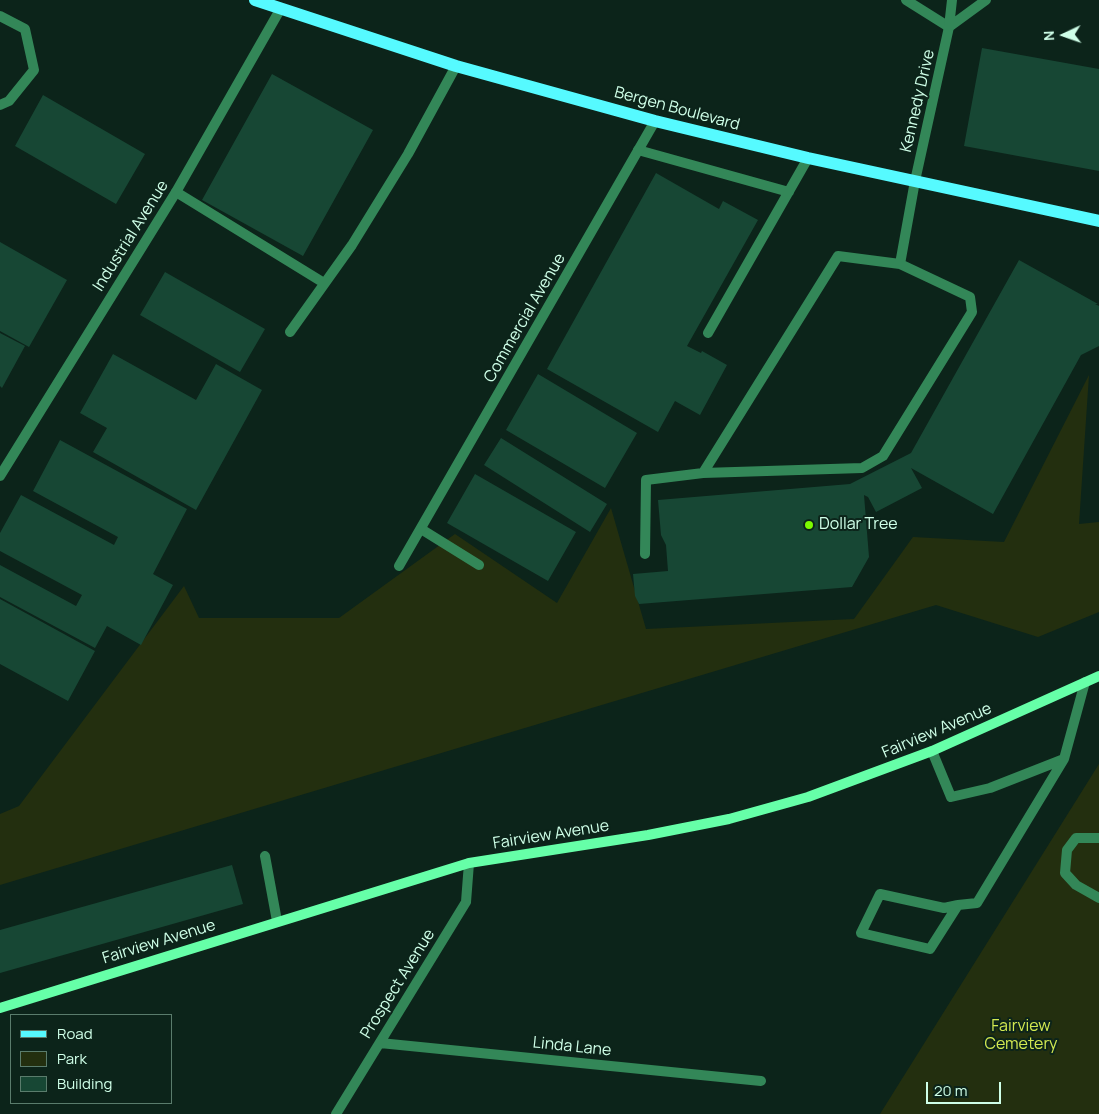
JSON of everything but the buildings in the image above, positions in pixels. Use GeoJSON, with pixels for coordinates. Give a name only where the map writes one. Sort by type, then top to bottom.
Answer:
{"type":"FeatureCollection","features":[{"type":"Feature","properties":{"kind":"main road","name":"Bergen Boulevard"},"geometry":{"type":"LineString","coordinates":[[255,0],[283,4],[456,66],[655,120],[808,158],[1099,221]]}},
{"type":"Feature","properties":{"kind":"main road","name":"Fairview Avenue"},"geometry":{"type":"LineString","coordinates":[[0,1008],[277,920],[469,863],[648,835],[729,819],[808,797],[932,751],[1099,676]]}},
{"type":"Feature","properties":{"kind":"street"},"geometry":{"type":"LineString","coordinates":[[906,0],[950,27],[986,0]]}},
{"type":"Feature","properties":{"kind":"street","name":"Kennedy Drive"},"geometry":{"type":"LineString","coordinates":[[900,264],[915,181],[950,27],[952,0]]}},
{"type":"Feature","properties":{"kind":"street","name":"Industrial Avenue"},"geometry":{"type":"LineString","coordinates":[[0,476],[176,192],[283,4]]}},
{"type":"Feature","properties":{"kind":"street"},"geometry":{"type":"LineString","coordinates":[[0,16],[25,29],[34,70],[9,101],[0,105]]}},
{"type":"Feature","properties":{"kind":"street"},"geometry":{"type":"LineString","coordinates":[[290,332],[352,245],[408,154],[456,66]]}},
{"type":"Feature","properties":{"kind":"street","name":"Commercial Avenue"},"geometry":{"type":"LineString","coordinates":[[399,566],[655,120]]}},
{"type":"Feature","properties":{"kind":"street"},"geometry":{"type":"LineString","coordinates":[[638,150],[789,192]]}},
{"type":"Feature","properties":{"kind":"street"},"geometry":{"type":"LineString","coordinates":[[708,333],[808,158]]}},
{"type":"Feature","properties":{"kind":"street"},"geometry":{"type":"LineString","coordinates":[[176,192],[324,283]]}},
{"type":"Feature","properties":{"kind":"street"},"geometry":{"type":"LineString","coordinates":[[645,554],[646,480],[703,473],[862,468],[883,456],[972,312],[970,297],[900,264],[838,256],[703,473]]}},
{"type":"Feature","properties":{"kind":"street"},"geometry":{"type":"LineString","coordinates":[[421,529],[479,566]]}},
{"type":"Feature","properties":{"kind":"street"},"geometry":{"type":"LineString","coordinates":[[958,905],[930,950],[861,933],[880,894],[944,908],[958,905],[977,903],[1064,759],[1085,682]]}},
{"type":"Feature","properties":{"kind":"street"},"geometry":{"type":"LineString","coordinates":[[932,751],[951,797],[990,788],[1064,759]]}},
{"type":"Feature","properties":{"kind":"street"},"geometry":{"type":"LineString","coordinates":[[1099,838],[1076,838],[1067,850],[1065,873],[1076,885],[1099,898]]}},
{"type":"Feature","properties":{"kind":"street"},"geometry":{"type":"LineString","coordinates":[[265,856],[277,920]]}},
{"type":"Feature","properties":{"kind":"street","name":"Prospect Avenue"},"geometry":{"type":"LineString","coordinates":[[336,1114],[466,902],[469,863]]}},
{"type":"Feature","properties":{"kind":"street","name":"Linda Lane"},"geometry":{"type":"LineString","coordinates":[[380,1043],[761,1081]]}},
{"type":"Feature","properties":{"kind":"green space"},"geometry":{"type":"Polygon","coordinates":[[[1089,375],[1079,524],[1099,522],[1099,612],[1038,637],[936,605],[0,885],[0,814],[19,806],[184,586],[199,618],[339,618],[455,534],[557,603],[611,508],[646,629],[854,619],[913,537],[1004,542],[1089,375]]]}},
{"type":"Feature","properties":{"kind":"green space","name":"Fairview Cemetery"},"geometry":{"type":"Polygon","coordinates":[[[1099,764],[1099,1114],[880,1114],[1099,764]]]}},
{"type":"Feature","properties":{"kind":"place","name":"Dollar Tree"},"geometry":{"type":"Point","coordinates":[809,525]}}]}
